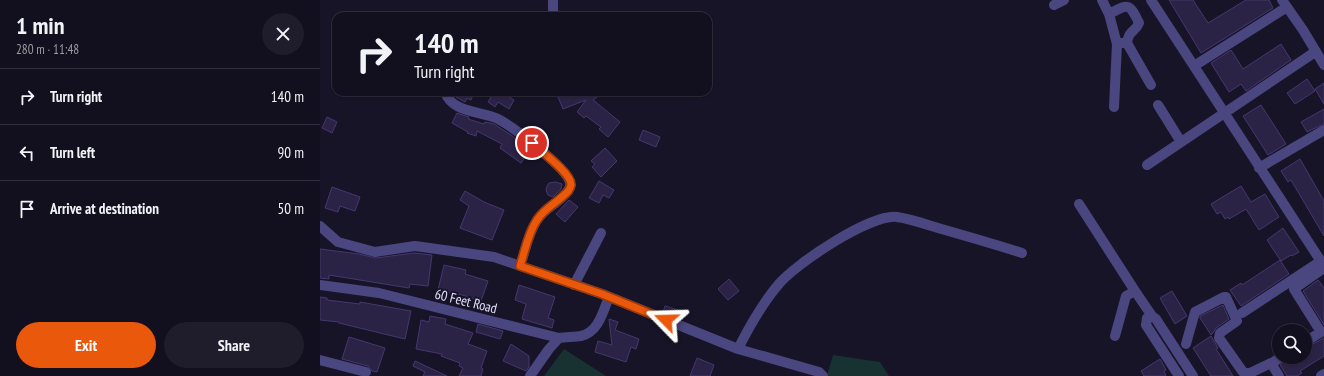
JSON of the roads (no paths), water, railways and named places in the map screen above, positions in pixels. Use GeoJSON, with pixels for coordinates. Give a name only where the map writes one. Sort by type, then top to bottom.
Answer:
{"type":"FeatureCollection","features":[{"type":"Feature","properties":{"kind":"street"},"geometry":{"type":"LineString","coordinates":[[553,12],[554,0]]}},
{"type":"Feature","properties":{"kind":"street"},"geometry":{"type":"LineString","coordinates":[[1054,5],[1064,0]]}},
{"type":"Feature","properties":{"kind":"street"},"geometry":{"type":"LineString","coordinates":[[1102,0],[1122,43],[1151,85]]}},
{"type":"Feature","properties":{"kind":"street"},"geometry":{"type":"LineString","coordinates":[[1151,0],[1323,265]]}},
{"type":"Feature","properties":{"kind":"street"},"geometry":{"type":"LineString","coordinates":[[1194,66],[1285,4],[1324,65]]}},
{"type":"Feature","properties":{"kind":"street"},"geometry":{"type":"LineString","coordinates":[[1109,14],[1127,6],[1132,9],[1139,23],[1138,26],[1128,34],[1122,43],[1114,107]]}},
{"type":"Feature","properties":{"kind":"street"},"geometry":{"type":"LineString","coordinates":[[1147,164],[1315,52]]}},
{"type":"Feature","properties":{"kind":"street"},"geometry":{"type":"LineString","coordinates":[[447,96],[457,106],[496,118],[511,126],[564,171],[570,179],[571,185],[569,191],[550,206],[537,220],[532,230],[520,266]]}},
{"type":"Feature","properties":{"kind":"street"},"geometry":{"type":"LineString","coordinates":[[1158,105],[1181,142]]}},
{"type":"Feature","properties":{"kind":"street"},"geometry":{"type":"LineString","coordinates":[[1259,168],[1324,130]]}},
{"type":"Feature","properties":{"kind":"street"},"geometry":{"type":"LineString","coordinates":[[1079,204],[1135,291],[1152,316],[1156,319],[1193,376]]}},
{"type":"Feature","properties":{"kind":"street"},"geometry":{"type":"LineString","coordinates":[[738,349],[768,298],[794,269],[818,252],[862,226],[884,218],[896,217],[915,221],[1022,253]]}},
{"type":"Feature","properties":{"kind":"street"},"geometry":{"type":"LineString","coordinates":[[320,226],[338,242],[375,252],[415,246],[494,257],[608,297],[738,349],[819,372],[823,376]]}},
{"type":"Feature","properties":{"kind":"street"},"geometry":{"type":"LineString","coordinates":[[574,285],[601,233]]}},
{"type":"Feature","properties":{"kind":"street"},"geometry":{"type":"LineString","coordinates":[[1242,313],[1323,265]]}},
{"type":"Feature","properties":{"kind":"street"},"geometry":{"type":"LineString","coordinates":[[1312,338],[1321,332],[1294,289],[1323,265]]}},
{"type":"Feature","properties":{"kind":"street","name":"60 Feet Road"},"geometry":{"type":"LineString","coordinates":[[320,284],[378,294],[559,338],[582,336],[594,329],[608,297]]}},
{"type":"Feature","properties":{"kind":"street"},"geometry":{"type":"LineString","coordinates":[[1115,336],[1126,296],[1135,291]]}},
{"type":"Feature","properties":{"kind":"street"},"geometry":{"type":"LineString","coordinates":[[1186,344],[1194,313],[1226,297],[1238,321],[1220,333],[1219,338],[1243,372],[1248,374],[1271,363],[1279,376]]}},
{"type":"Feature","properties":{"kind":"street"},"geometry":{"type":"LineString","coordinates":[[1152,316],[1146,318],[1146,325],[1179,376]]}},
{"type":"Feature","properties":{"kind":"street"},"geometry":{"type":"LineString","coordinates":[[530,376],[549,349],[559,338]]}},
{"type":"Feature","properties":{"kind":"street"},"geometry":{"type":"LineString","coordinates":[[320,360],[366,372]]}}]}
